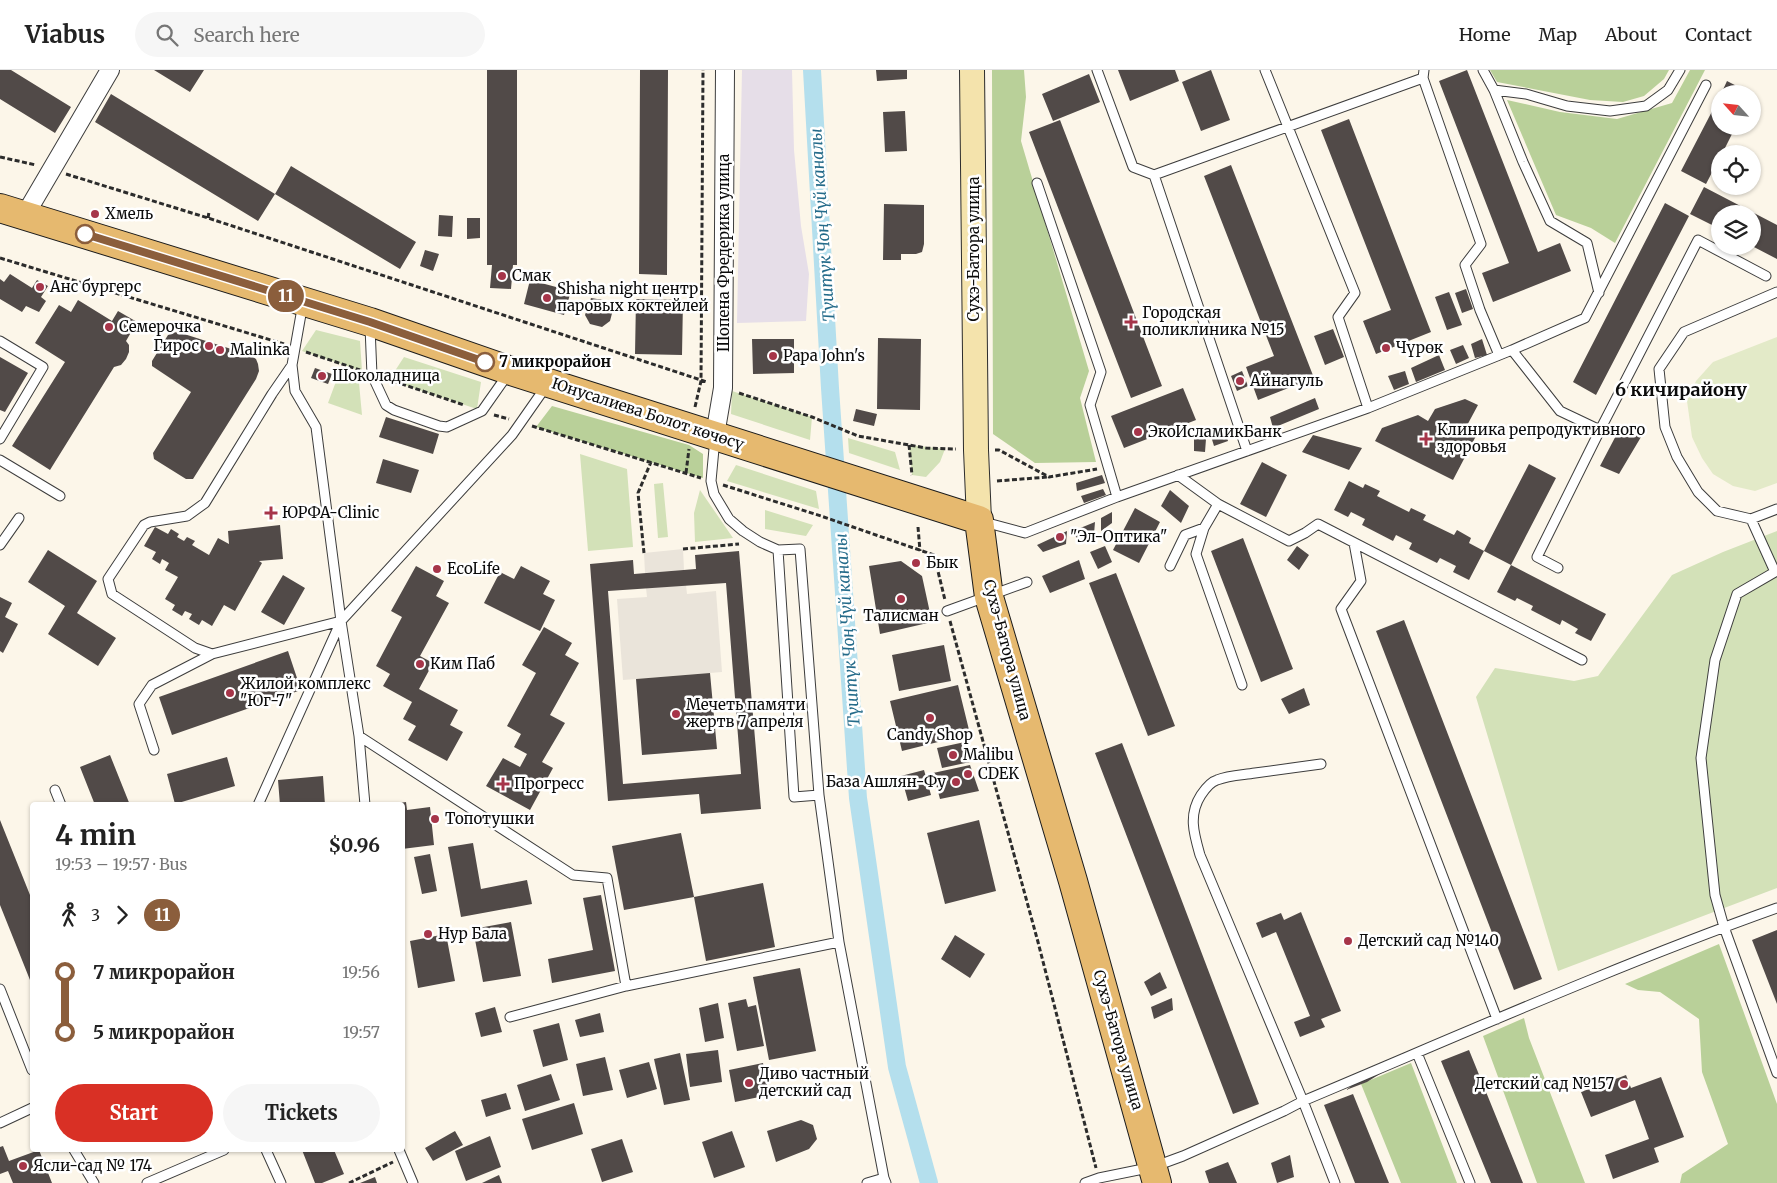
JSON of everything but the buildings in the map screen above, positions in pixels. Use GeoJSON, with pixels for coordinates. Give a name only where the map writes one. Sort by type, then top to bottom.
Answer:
{"type":"FeatureCollection","features":[{"type":"Feature","properties":{"kind":"main road","name":"Сухэ-Батора улица"},"geometry":{"type":"LineString","coordinates":[[972,70],[976,450],[979,520],[989,597],[1074,881],[1155,1175]]}},
{"type":"Feature","properties":{"kind":"main road","name":"Юнусалиева Болот көчөсү"},"geometry":{"type":"LineString","coordinates":[[12,212],[370,322],[511,371],[979,520]]}},
{"type":"Feature","properties":{"kind":"street"},"geometry":{"type":"LineString","coordinates":[[12,212],[52,169],[110,70]]}},
{"type":"Feature","properties":{"kind":"street","name":"Шопена Фредерика улица"},"geometry":{"type":"LineString","coordinates":[[715,435],[723,388],[725,70]]}},
{"type":"Feature","properties":{"kind":"lane"},"geometry":{"type":"LineString","coordinates":[[1097,70],[1133,167],[1154,175],[1423,74],[1481,244],[1465,265],[1480,310],[1499,355]]}},
{"type":"Feature","properties":{"kind":"lane"},"geometry":{"type":"LineString","coordinates":[[1264,70],[1355,293],[1338,317],[1368,408]]}},
{"type":"Feature","properties":{"kind":"lane"},"geometry":{"type":"LineString","coordinates":[[1483,70],[1494,90],[1523,162],[1550,221],[1587,243],[1599,293]]}},
{"type":"Feature","properties":{"kind":"lane"},"geometry":{"type":"LineString","coordinates":[[1494,90],[1526,94],[1567,106],[1610,111],[1646,106],[1668,90],[1680,70]]}},
{"type":"Feature","properties":{"kind":"lane"},"geometry":{"type":"LineString","coordinates":[[979,520],[1025,533],[1117,497],[1368,408],[1512,350],[1585,318],[1706,84]]}},
{"type":"Feature","properties":{"kind":"lane"},"geometry":{"type":"LineString","coordinates":[[1154,175],[1247,451]]}},
{"type":"Feature","properties":{"kind":"lane"},"geometry":{"type":"LineString","coordinates":[[1037,182],[1102,372],[1090,405],[1117,497]]}},
{"type":"Feature","properties":{"kind":"lane"},"geometry":{"type":"LineString","coordinates":[[1558,568],[1537,557],[1698,240],[1766,276]]}},
{"type":"Feature","properties":{"kind":"lane"},"geometry":{"type":"LineString","coordinates":[[1777,292],[1684,332],[1659,369],[1665,427],[1677,457],[1698,492],[1716,511],[1751,518],[1777,509]]}},
{"type":"Feature","properties":{"kind":"lane"},"geometry":{"type":"LineString","coordinates":[[303,301],[292,365],[295,391],[316,427],[359,736],[365,802]]}},
{"type":"Feature","properties":{"kind":"lane"},"geometry":{"type":"LineString","coordinates":[[370,322],[372,375],[386,405],[394,410],[439,426],[448,427],[482,411],[511,371]]}},
{"type":"Feature","properties":{"kind":"lane"},"geometry":{"type":"LineString","coordinates":[[0,341],[43,367],[0,439]]}},
{"type":"Feature","properties":{"kind":"lane"},"geometry":{"type":"LineString","coordinates":[[1512,350],[1560,411],[1600,430]]}},
{"type":"Feature","properties":{"kind":"lane"},"geometry":{"type":"LineString","coordinates":[[212,654],[195,648],[112,594],[108,579],[144,525],[150,522],[187,516],[205,503],[292,365]]}},
{"type":"Feature","properties":{"kind":"lane"},"geometry":{"type":"LineString","coordinates":[[259,802],[342,621],[512,435],[549,383]]}},
{"type":"Feature","properties":{"kind":"lane"},"geometry":{"type":"LineString","coordinates":[[715,435],[710,481],[714,494],[729,519],[742,531],[778,550],[800,549],[819,795],[839,942],[885,1180],[867,1183]]}},
{"type":"Feature","properties":{"kind":"lane"},"geometry":{"type":"LineString","coordinates":[[0,460],[60,496]]}},
{"type":"Feature","properties":{"kind":"lane"},"geometry":{"type":"LineString","coordinates":[[1178,475],[1218,504],[1289,541],[1318,524],[1582,660]]}},
{"type":"Feature","properties":{"kind":"lane"},"geometry":{"type":"LineString","coordinates":[[1218,504],[1204,528],[1196,554],[1242,685]]}},
{"type":"Feature","properties":{"kind":"lane"},"geometry":{"type":"LineString","coordinates":[[0,545],[19,518]]}},
{"type":"Feature","properties":{"kind":"lane"},"geometry":{"type":"LineString","coordinates":[[1751,518],[1776,573],[1737,594],[1715,660],[1702,758],[1715,895],[1724,927],[1777,1073]]}},
{"type":"Feature","properties":{"kind":"lane"},"geometry":{"type":"LineString","coordinates":[[1170,566],[1185,535],[1204,528]]}},
{"type":"Feature","properties":{"kind":"lane"},"geometry":{"type":"LineString","coordinates":[[1354,543],[1361,581],[1341,609],[1496,1019]]}},
{"type":"Feature","properties":{"kind":"lane"},"geometry":{"type":"LineString","coordinates":[[778,550],[794,797],[819,795]]}},
{"type":"Feature","properties":{"kind":"lane"},"geometry":{"type":"LineString","coordinates":[[947,611],[1027,582]]}},
{"type":"Feature","properties":{"kind":"lane"},"geometry":{"type":"LineString","coordinates":[[154,750],[139,704],[152,685],[212,654],[342,621]]}},
{"type":"Feature","properties":{"kind":"lane"},"geometry":{"type":"LineString","coordinates":[[359,736],[573,875],[607,878],[626,986]]}},
{"type":"Feature","properties":{"kind":"lane"},"geometry":{"type":"LineString","coordinates":[[1321,764],[1232,776],[1216,780],[1206,787],[1198,800],[1194,810],[1193,830],[1200,855],[1303,1100],[1335,1183]]}},
{"type":"Feature","properties":{"kind":"lane"},"geometry":{"type":"LineString","coordinates":[[55,790],[60,802]]}},
{"type":"Feature","properties":{"kind":"lane"},"geometry":{"type":"LineString","coordinates":[[1085,1183],[1099,1178],[1155,1175],[1183,1156],[1284,1111],[1303,1100],[1496,1019],[1724,927],[1777,908]]}},
{"type":"Feature","properties":{"kind":"lane"},"geometry":{"type":"LineString","coordinates":[[510,1017],[626,986],[839,942]]}},
{"type":"Feature","properties":{"kind":"lane"},"geometry":{"type":"LineString","coordinates":[[0,989],[30,1065]]}},
{"type":"Feature","properties":{"kind":"lane"},"geometry":{"type":"LineString","coordinates":[[1418,1053],[1470,1183]]}},
{"type":"Feature","properties":{"kind":"lane"},"geometry":{"type":"LineString","coordinates":[[0,1123],[30,1109]]}},
{"type":"Feature","properties":{"kind":"lane"},"geometry":{"type":"LineString","coordinates":[[75,1152],[94,1183]]}},
{"type":"Feature","properties":{"kind":"lane"},"geometry":{"type":"LineString","coordinates":[[147,1183],[219,1152]]}},
{"type":"Feature","properties":{"kind":"lane"},"geometry":{"type":"LineString","coordinates":[[267,1152],[281,1183]]}},
{"type":"Feature","properties":{"kind":"lane"},"geometry":{"type":"LineString","coordinates":[[401,1154],[413,1183]]}},
{"type":"Feature","properties":{"kind":"path"},"geometry":{"type":"LineString","coordinates":[[695,410],[701,380],[703,70]]}},
{"type":"Feature","properties":{"kind":"path"},"geometry":{"type":"LineString","coordinates":[[0,157],[52,169],[208,218],[812,417],[858,436],[926,448],[999,450],[1049,477]]}},
{"type":"Feature","properties":{"kind":"path"},"geometry":{"type":"LineString","coordinates":[[208,218],[209,212]]}},
{"type":"Feature","properties":{"kind":"path"},"geometry":{"type":"LineString","coordinates":[[0,258],[296,348],[482,411],[703,478]]}},
{"type":"Feature","properties":{"kind":"path"},"geometry":{"type":"LineString","coordinates":[[686,473],[689,445]]}},
{"type":"Feature","properties":{"kind":"path"},"geometry":{"type":"LineString","coordinates":[[909,445],[912,475]]}},
{"type":"Feature","properties":{"kind":"path"},"geometry":{"type":"LineString","coordinates":[[644,553],[638,493],[651,462]]}},
{"type":"Feature","properties":{"kind":"path"},"geometry":{"type":"LineString","coordinates":[[996,482],[1049,477],[1109,468]]}},
{"type":"Feature","properties":{"kind":"path"},"geometry":{"type":"LineString","coordinates":[[723,485],[934,555],[947,611],[1038,942],[1099,1178]]}},
{"type":"Feature","properties":{"kind":"path"},"geometry":{"type":"LineString","coordinates":[[918,527],[920,551]]}},
{"type":"Feature","properties":{"kind":"path"},"geometry":{"type":"LineString","coordinates":[[683,549],[760,542]]}},
{"type":"Feature","properties":{"kind":"path"},"geometry":{"type":"LineString","coordinates":[[350,1183],[401,1154]]}},
{"type":"Feature","properties":{"kind":"shaded area"},"geometry":{"type":"Polygon","coordinates":[[[742,70],[792,70],[794,150],[801,226],[809,274],[806,321],[737,323],[742,70]]]}},
{"type":"Feature","properties":{"kind":"shaded area"},"geometry":{"type":"Polygon","coordinates":[[[683,549],[684,570],[645,573],[644,553],[683,549]]]}},
{"type":"Feature","properties":{"kind":"shaded area"},"geometry":{"type":"Polygon","coordinates":[[[686,585],[687,594],[716,591],[722,672],[623,680],[617,599],[647,597],[646,588],[686,585]]]}},
{"type":"Feature","properties":{"kind":"green space"},"geometry":{"type":"Polygon","coordinates":[[[992,70],[1024,70],[1026,97],[1021,141],[1089,371],[1080,398],[1096,462],[1035,463],[993,434],[992,70]]]}},
{"type":"Feature","properties":{"kind":"green space"},"geometry":{"type":"Polygon","coordinates":[[[1490,70],[1669,70],[1664,79],[1644,96],[1623,102],[1590,100],[1497,82],[1490,70]]]}},
{"type":"Feature","properties":{"kind":"green space"},"geometry":{"type":"Polygon","coordinates":[[[1690,70],[1705,70],[1615,243],[1591,228],[1556,215],[1507,100],[1560,112],[1617,119],[1672,103],[1690,70]]]}},
{"type":"Feature","properties":{"kind":"green space"},"geometry":{"type":"Polygon","coordinates":[[[316,330],[360,341],[362,371],[302,351],[316,330]]]}},
{"type":"Feature","properties":{"kind":"green space"},"geometry":{"type":"Polygon","coordinates":[[[1777,337],[1777,483],[1755,491],[1733,486],[1713,474],[1702,458],[1692,437],[1687,401],[1696,381],[1713,362],[1777,337]]]}},
{"type":"Feature","properties":{"kind":"green space"},"geometry":{"type":"Polygon","coordinates":[[[404,357],[481,382],[477,409],[389,380],[404,357]]]}},
{"type":"Feature","properties":{"kind":"green space"},"geometry":{"type":"Polygon","coordinates":[[[338,376],[359,383],[362,415],[328,403],[338,376]]]}},
{"type":"Feature","properties":{"kind":"green space"},"geometry":{"type":"Polygon","coordinates":[[[732,391],[812,417],[810,440],[731,414],[732,391]]]}},
{"type":"Feature","properties":{"kind":"green space"},"geometry":{"type":"Polygon","coordinates":[[[552,406],[689,445],[703,454],[703,478],[536,427],[552,406]]]}},
{"type":"Feature","properties":{"kind":"green space"},"geometry":{"type":"Polygon","coordinates":[[[848,438],[895,452],[900,470],[849,453],[848,438]]]}},
{"type":"Feature","properties":{"kind":"green space"},"geometry":{"type":"Polygon","coordinates":[[[909,445],[945,449],[940,462],[926,477],[912,475],[909,445]]]}},
{"type":"Feature","properties":{"kind":"green space"},"geometry":{"type":"Polygon","coordinates":[[[580,454],[627,469],[633,547],[588,551],[580,454]]]}},
{"type":"Feature","properties":{"kind":"green space"},"geometry":{"type":"Polygon","coordinates":[[[736,465],[816,491],[819,509],[727,481],[736,465]]]}},
{"type":"Feature","properties":{"kind":"green space"},"geometry":{"type":"Polygon","coordinates":[[[663,483],[668,537],[658,538],[654,484],[663,483]]]}},
{"type":"Feature","properties":{"kind":"green space"},"geometry":{"type":"Polygon","coordinates":[[[700,490],[733,538],[695,542],[694,513],[700,490]]]}},
{"type":"Feature","properties":{"kind":"green space"},"geometry":{"type":"Polygon","coordinates":[[[765,510],[813,525],[806,536],[765,529],[765,510]]]}},
{"type":"Feature","properties":{"kind":"green space"},"geometry":{"type":"Polygon","coordinates":[[[1777,531],[1777,888],[1558,971],[1476,697],[1495,668],[1574,681],[1598,676],[1672,575],[1723,552],[1777,531]]]}},
{"type":"Feature","properties":{"kind":"green space"},"geometry":{"type":"Polygon","coordinates":[[[1719,944],[1777,1104],[1777,1183],[1680,1183],[1682,1174],[1728,1144],[1702,1072],[1699,1019],[1660,992],[1638,990],[1625,984],[1719,944]]]}},
{"type":"Feature","properties":{"kind":"green space"},"geometry":{"type":"Polygon","coordinates":[[[1524,1018],[1529,1038],[1585,1183],[1537,1183],[1483,1036],[1524,1018]]]}},
{"type":"Feature","properties":{"kind":"green space"},"geometry":{"type":"Polygon","coordinates":[[[1411,1063],[1457,1183],[1401,1183],[1361,1084],[1411,1063]]]}},
{"type":"Feature","properties":{"kind":"waterway","name":"Түштүк Чоң Чүй каналы"},"geometry":{"type":"LineString","coordinates":[[812,70],[830,388],[858,798],[897,1067],[929,1183]]}},
{"type":"Feature","properties":{"kind":"bus line","name":"11"},"geometry":{"type":"LineString","coordinates":[[85,234],[370,322],[485,362]]}},
{"type":"Feature","properties":{"kind":"place","name":"Хмель"},"geometry":{"type":"Point","coordinates":[95,214]}},
{"type":"Feature","properties":{"kind":"place","name":"Смак"},"geometry":{"type":"Point","coordinates":[502,276]}},
{"type":"Feature","properties":{"kind":"place","name":"Анс бургерс"},"geometry":{"type":"Point","coordinates":[40,287]}},
{"type":"Feature","properties":{"kind":"place","name":"Shisha night центр паровых коктейлей"},"geometry":{"type":"Point","coordinates":[547,298]}},
{"type":"Feature","properties":{"kind":"place","name":"Городская поликлиника №15"},"geometry":{"type":"Point","coordinates":[1131,322]}},
{"type":"Feature","properties":{"kind":"place","name":"Семерочка"},"geometry":{"type":"Point","coordinates":[109,327]}},
{"type":"Feature","properties":{"kind":"place","name":"Гирос"},"geometry":{"type":"Point","coordinates":[209,346]}},
{"type":"Feature","properties":{"kind":"place","name":"Чүрөк"},"geometry":{"type":"Point","coordinates":[1386,348]}},
{"type":"Feature","properties":{"kind":"place","name":"Malinka"},"geometry":{"type":"Point","coordinates":[220,350]}},
{"type":"Feature","properties":{"kind":"place","name":"Papa John's"},"geometry":{"type":"Point","coordinates":[773,356]}},
{"type":"Feature","properties":{"kind":"place","name":"7 микрорайон"},"geometry":{"type":"Point","coordinates":[485,362]}},
{"type":"Feature","properties":{"kind":"place","name":"Шоколадница"},"geometry":{"type":"Point","coordinates":[322,376]}},
{"type":"Feature","properties":{"kind":"place","name":"Айнагуль"},"geometry":{"type":"Point","coordinates":[1240,381]}},
{"type":"Feature","properties":{"kind":"place","name":"ЭкоИсламикБанк"},"geometry":{"type":"Point","coordinates":[1138,432]}},
{"type":"Feature","properties":{"kind":"place","name":"Клиника репродуктивного здоровья"},"geometry":{"type":"Point","coordinates":[1426,439]}},
{"type":"Feature","properties":{"kind":"place","name":"ЮРФА-Clinic"},"geometry":{"type":"Point","coordinates":[271,513]}},
{"type":"Feature","properties":{"kind":"place","name":"\"Эл-Оптика\""},"geometry":{"type":"Point","coordinates":[1060,537]}},
{"type":"Feature","properties":{"kind":"place","name":"Бык"},"geometry":{"type":"Point","coordinates":[916,563]}},
{"type":"Feature","properties":{"kind":"place","name":"EcoLife"},"geometry":{"type":"Point","coordinates":[437,569]}},
{"type":"Feature","properties":{"kind":"place","name":"Талисман"},"geometry":{"type":"Point","coordinates":[901,599]}},
{"type":"Feature","properties":{"kind":"place","name":"Ким Паб"},"geometry":{"type":"Point","coordinates":[420,664]}},
{"type":"Feature","properties":{"kind":"place","name":"Жилой комплекс \"Юг-7\""},"geometry":{"type":"Point","coordinates":[230,693]}},
{"type":"Feature","properties":{"kind":"place","name":"Мечеть памяти жертв 7 апреля"},"geometry":{"type":"Point","coordinates":[676,714]}},
{"type":"Feature","properties":{"kind":"place","name":"Candy Shop"},"geometry":{"type":"Point","coordinates":[930,718]}},
{"type":"Feature","properties":{"kind":"place","name":"Malibu"},"geometry":{"type":"Point","coordinates":[953,755]}},
{"type":"Feature","properties":{"kind":"place","name":"CDEK"},"geometry":{"type":"Point","coordinates":[968,774]}},
{"type":"Feature","properties":{"kind":"place","name":"База Ашлян-Фу"},"geometry":{"type":"Point","coordinates":[956,782]}},
{"type":"Feature","properties":{"kind":"place","name":"Прогресс"},"geometry":{"type":"Point","coordinates":[503,784]}},
{"type":"Feature","properties":{"kind":"place","name":"Топотушки"},"geometry":{"type":"Point","coordinates":[435,819]}},
{"type":"Feature","properties":{"kind":"place","name":"Нур Бала"},"geometry":{"type":"Point","coordinates":[428,934]}},
{"type":"Feature","properties":{"kind":"place","name":"Детский сад №140"},"geometry":{"type":"Point","coordinates":[1348,941]}},
{"type":"Feature","properties":{"kind":"place","name":"Диво частный детский сад"},"geometry":{"type":"Point","coordinates":[749,1083]}},
{"type":"Feature","properties":{"kind":"place","name":"Детский сад №157"},"geometry":{"type":"Point","coordinates":[1624,1084]}},
{"type":"Feature","properties":{"kind":"place","name":"Ясли-сад № 174"},"geometry":{"type":"Point","coordinates":[23,1166]}},
{"type":"Feature","properties":{"kind":"district","name":"6 кичирайону"},"geometry":{"type":"Point","coordinates":[1681,390]}}]}
